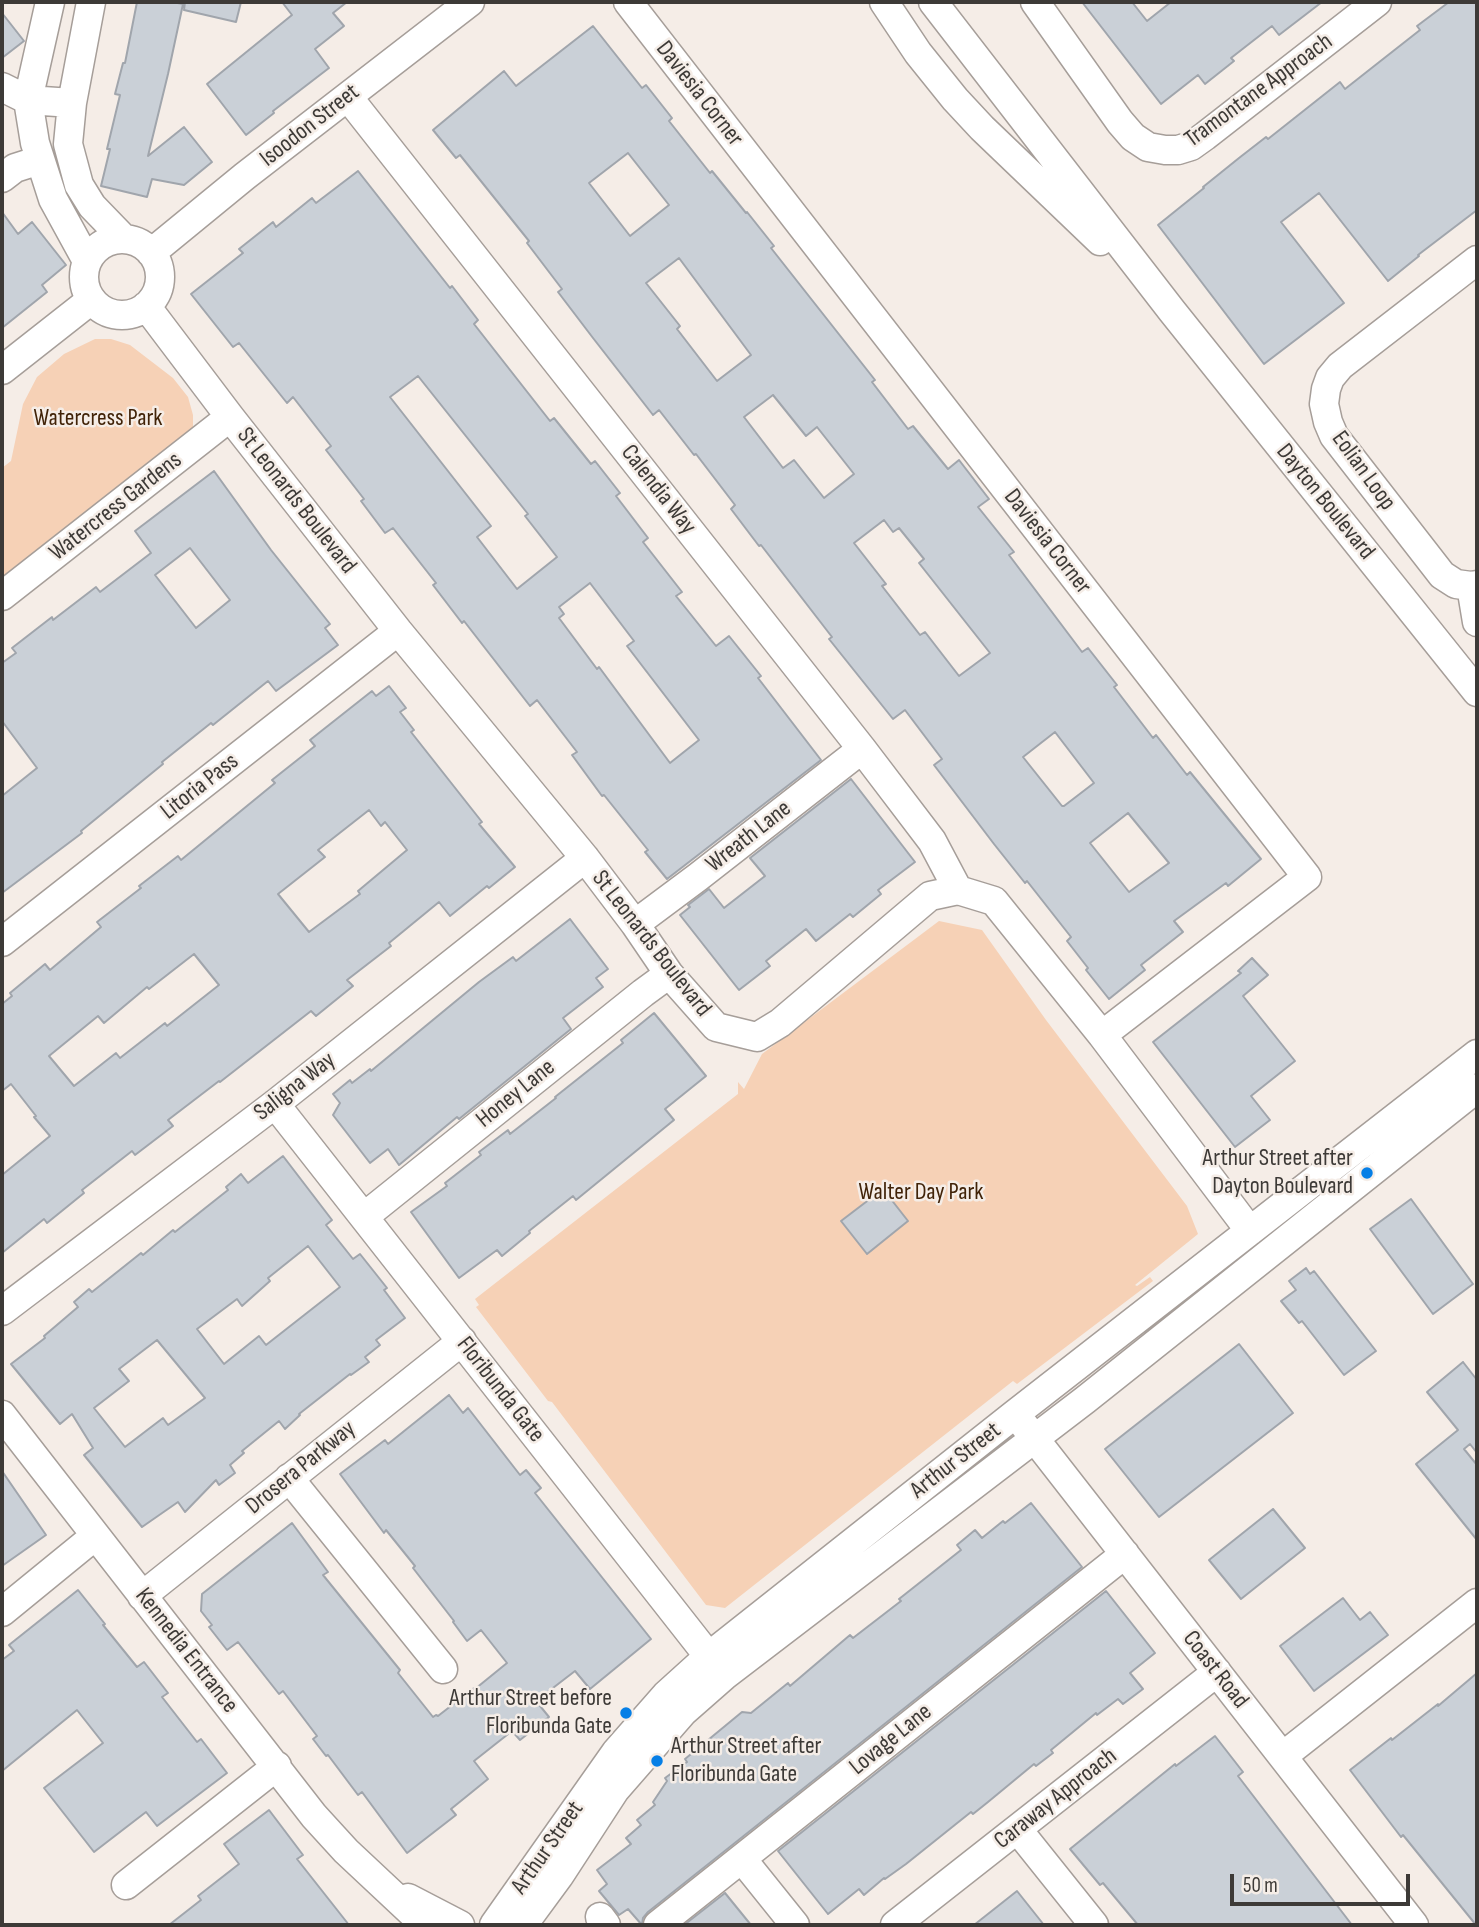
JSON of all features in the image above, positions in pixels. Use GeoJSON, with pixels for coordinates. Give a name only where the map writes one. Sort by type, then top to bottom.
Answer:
{"type":"FeatureCollection","features":[{"type":"Feature","properties":{"kind":"street"},"geometry":{"type":"LineString","coordinates":[[50,2],[28,100],[35,143],[52,199],[87,261]]}},
{"type":"Feature","properties":{"kind":"street"},"geometry":{"type":"LineString","coordinates":[[91,2],[72,103],[68,144],[79,185],[92,206],[123,238]]}},
{"type":"Feature","properties":{"kind":"street","name":"Isoodon Street"},"geometry":{"type":"LineString","coordinates":[[151,253],[245,176],[470,2]]}},
{"type":"Feature","properties":{"kind":"street","name":"Daviesia Corner"},"geometry":{"type":"LineString","coordinates":[[628,2],[1307,877],[1102,1035]]}},
{"type":"Feature","properties":{"kind":"street","name":"Dayton Boulevard"},"geometry":{"type":"LineString","coordinates":[[884,2],[918,53],[968,114],[1172,311]]}},
{"type":"Feature","properties":{"kind":"street","name":"Dayton Boulevard"},"geometry":{"type":"LineString","coordinates":[[933,2],[1172,311],[1477,692]]}},
{"type":"Feature","properties":{"kind":"street","name":"Tramontane Approach"},"geometry":{"type":"LineString","coordinates":[[1035,2],[1133,137],[1148,147],[1178,150],[1191,146],[1205,136],[1377,2]]}},
{"type":"Feature","properties":{"kind":"street"},"geometry":{"type":"LineString","coordinates":[[2,87],[28,100],[72,103]]}},
{"type":"Feature","properties":{"kind":"street","name":"Calendia Way"},"geometry":{"type":"LineString","coordinates":[[348,97],[862,749],[932,841],[958,890]]}},
{"type":"Feature","properties":{"kind":"street"},"geometry":{"type":"LineString","coordinates":[[2,178],[15,168],[40,160]]}},
{"type":"Feature","properties":{"kind":"street"},"geometry":{"type":"LineString","coordinates":[[123,238],[134,240],[151,253],[158,265],[160,280],[156,294],[146,306],[134,313],[121,315],[108,312],[92,300],[84,281],[84,267],[90,254],[101,244],[123,238]]}},
{"type":"Feature","properties":{"kind":"street","name":"Eolian Loop"},"geometry":{"type":"LineString","coordinates":[[1474,585],[1456,584],[1442,575],[1335,436],[1324,404],[1330,378],[1340,366],[1477,260]]}},
{"type":"Feature","properties":{"kind":"street"},"geometry":{"type":"LineString","coordinates":[[2,370],[92,300]]}},
{"type":"Feature","properties":{"kind":"street","name":"St Leonards Boulevard"},"geometry":{"type":"LineString","coordinates":[[146,306],[398,631],[585,858],[669,974],[716,1027],[757,1037],[780,1023],[930,896],[958,890]]}},
{"type":"Feature","properties":{"kind":"street","name":"Watercress Gardens"},"geometry":{"type":"LineString","coordinates":[[2,596],[230,417]]}},
{"type":"Feature","properties":{"kind":"street"},"geometry":{"type":"LineString","coordinates":[[1474,585],[1477,622]]}},
{"type":"Feature","properties":{"kind":"street","name":"Litoria Pass"},"geometry":{"type":"LineString","coordinates":[[2,942],[398,631]]}},
{"type":"Feature","properties":{"kind":"street","name":"Wreath Lane"},"geometry":{"type":"LineString","coordinates":[[635,924],[862,749]]}},
{"type":"Feature","properties":{"kind":"street","name":"Saligna Way"},"geometry":{"type":"LineString","coordinates":[[2,1311],[275,1104],[585,858]]}},
{"type":"Feature","properties":{"kind":"street"},"geometry":{"type":"LineString","coordinates":[[958,890],[994,901],[1102,1035],[1250,1231]]}},
{"type":"Feature","properties":{"kind":"street","name":"Honey Lane"},"geometry":{"type":"LineString","coordinates":[[365,1216],[669,974]]}},
{"type":"Feature","properties":{"kind":"street","name":"Arthur Street"},"geometry":{"type":"LineString","coordinates":[[523,1925],[559,1876],[615,1790],[682,1712],[716,1667],[1015,1414],[1477,1054]]}},
{"type":"Feature","properties":{"kind":"street","name":"Arthur Street"},"geometry":{"type":"LineString","coordinates":[[494,1925],[616,1752],[666,1695],[716,1667],[1034,1439],[1477,1088]]}},
{"type":"Feature","properties":{"kind":"street","name":"Floribunda Gate"},"geometry":{"type":"LineString","coordinates":[[275,1104],[716,1667]]}},
{"type":"Feature","properties":{"kind":"street","name":"Drosera Parkway"},"geometry":{"type":"LineString","coordinates":[[142,1596],[462,1340]]}},
{"type":"Feature","properties":{"kind":"street","name":"Coast Road"},"geometry":{"type":"LineString","coordinates":[[1015,1414],[1414,1925]]}},
{"type":"Feature","properties":{"kind":"street","name":"Kennedia Entrance"},"geometry":{"type":"LineString","coordinates":[[2,1415],[314,1816],[346,1851],[425,1925]]}},
{"type":"Feature","properties":{"kind":"street"},"geometry":{"type":"LineString","coordinates":[[289,1478],[443,1669]]}},
{"type":"Feature","properties":{"kind":"street"},"geometry":{"type":"LineString","coordinates":[[2,1612],[95,1536]]}},
{"type":"Feature","properties":{"kind":"street","name":"Lovage Lane"},"geometry":{"type":"LineString","coordinates":[[658,1925],[1125,1554]]}},
{"type":"Feature","properties":{"kind":"street"},"geometry":{"type":"LineString","coordinates":[[1283,1756],[1477,1603]]}},
{"type":"Feature","properties":{"kind":"street","name":"Caraway Approach"},"geometry":{"type":"LineString","coordinates":[[895,1925],[1217,1672]]}},
{"type":"Feature","properties":{"kind":"street"},"geometry":{"type":"LineString","coordinates":[[127,1885],[277,1766]]}},
{"type":"Feature","properties":{"kind":"street"},"geometry":{"type":"LineString","coordinates":[[1018,1830],[1094,1925]]}},
{"type":"Feature","properties":{"kind":"street"},"geometry":{"type":"LineString","coordinates":[[742,1858],[794,1925]]}},
{"type":"Feature","properties":{"kind":"street","name":"Kennedia Entrance"},"geometry":{"type":"LineString","coordinates":[[378,1882],[460,1925]]}},
{"type":"Feature","properties":{"kind":"green space","name":"Watercress Park"},"geometry":{"type":"Polygon","coordinates":[[[95,339],[111,339],[130,345],[173,378],[188,397],[193,415],[193,436],[2,587],[2,468],[11,461],[23,404],[37,377],[64,354],[95,339]]]}},
{"type":"Feature","properties":{"kind":"green space","name":"Walter Day Park"},"geometry":{"type":"Polygon","coordinates":[[[939,921],[982,930],[1046,1020],[1187,1206],[1198,1234],[1135,1285],[1150,1277],[1153,1281],[1017,1384],[1013,1381],[725,1608],[706,1605],[552,1402],[548,1401],[476,1307],[479,1305],[475,1299],[738,1094],[738,1082],[744,1089],[762,1054],[939,921]]]}},
{"type":"Feature","properties":{"kind":"building"},"geometry":{"type":"Polygon","coordinates":[[[137,2],[183,4],[148,156],[184,127],[212,162],[184,185],[152,179],[147,197],[101,186],[120,95],[115,94],[125,63],[137,2]]]}},
{"type":"Feature","properties":{"kind":"building"},"geometry":{"type":"Polygon","coordinates":[[[185,2],[241,2],[236,22],[184,10],[185,2]]]}},
{"type":"Feature","properties":{"kind":"building"},"geometry":{"type":"Polygon","coordinates":[[[282,2],[347,2],[333,13],[344,26],[315,49],[329,68],[246,135],[207,84],[292,15],[282,2]]]}},
{"type":"Feature","properties":{"kind":"building"},"geometry":{"type":"Polygon","coordinates":[[[1082,2],[1132,2],[1147,21],[1171,2],[1322,2],[1279,35],[1272,26],[1231,58],[1234,61],[1205,84],[1198,75],[1161,104],[1082,2]]]}},
{"type":"Feature","properties":{"kind":"building"},"geometry":{"type":"Polygon","coordinates":[[[1449,2],[1477,2],[1477,210],[1388,281],[1319,193],[1281,222],[1344,303],[1264,364],[1158,225],[1239,158],[1266,137],[1268,139],[1340,82],[1345,89],[1420,30],[1417,26],[1449,2]]]}},
{"type":"Feature","properties":{"kind":"building"},"geometry":{"type":"Polygon","coordinates":[[[2,13],[24,41],[2,58],[2,13]]]}},
{"type":"Feature","properties":{"kind":"building"},"geometry":{"type":"Polygon","coordinates":[[[593,26],[642,88],[646,85],[672,118],[669,121],[710,173],[712,171],[774,246],[771,248],[875,380],[872,382],[908,429],[913,426],[948,469],[959,460],[989,499],[978,507],[1014,552],[1009,555],[1082,652],[1088,648],[1153,738],[1156,735],[1187,775],[1190,772],[1261,859],[1228,886],[1226,883],[1174,921],[1183,932],[1141,965],[1145,970],[1109,999],[1067,941],[1071,937],[1027,881],[1025,883],[934,765],[942,759],[905,710],[893,719],[731,509],[735,505],[696,454],[694,455],[659,410],[653,415],[558,292],[562,289],[527,243],[529,241],[460,155],[456,158],[433,130],[504,71],[516,86],[593,26]],[[628,153],[589,183],[630,236],[669,205],[628,153]],[[679,258],[646,283],[680,326],[677,329],[717,381],[751,355],[679,258]],[[773,395],[744,417],[783,468],[794,460],[824,498],[854,474],[817,427],[806,436],[773,395]],[[884,520],[854,543],[886,584],[882,586],[920,635],[925,632],[959,676],[990,653],[919,563],[924,559],[899,528],[893,532],[884,520]],[[1055,732],[1023,757],[1062,806],[1094,783],[1055,732]],[[1128,813],[1090,843],[1129,892],[1169,863],[1128,813]]]}},
{"type":"Feature","properties":{"kind":"building"},"geometry":{"type":"Polygon","coordinates":[[[358,171],[450,288],[452,286],[478,320],[474,324],[550,421],[554,418],[591,464],[595,461],[620,493],[616,496],[648,538],[643,542],[682,592],[676,596],[716,646],[729,636],[821,760],[667,879],[645,852],[648,850],[604,795],[602,796],[572,755],[577,752],[537,700],[530,706],[464,621],[462,623],[433,585],[436,583],[393,528],[385,533],[361,501],[364,499],[326,450],[331,446],[293,397],[287,403],[239,343],[233,347],[191,294],[243,253],[239,249],[273,222],[276,227],[312,198],[316,203],[358,171]],[[418,376],[390,397],[491,526],[477,537],[517,589],[557,557],[525,516],[528,514],[418,376]],[[590,583],[559,607],[564,614],[559,618],[670,763],[699,740],[627,646],[634,641],[590,583]]]}},
{"type":"Feature","properties":{"kind":"building"},"geometry":{"type":"Polygon","coordinates":[[[2,212],[18,234],[32,222],[66,265],[42,285],[47,292],[2,328],[2,212]]]}},
{"type":"Feature","properties":{"kind":"building"},"geometry":{"type":"Polygon","coordinates":[[[214,471],[271,550],[330,624],[325,628],[338,645],[276,691],[268,681],[213,725],[211,723],[81,831],[82,833],[2,893],[2,796],[37,768],[2,721],[2,663],[16,653],[12,648],[52,617],[53,620],[96,587],[100,592],[151,553],[135,531],[214,471]],[[190,548],[155,575],[196,628],[230,600],[190,548]]]}},
{"type":"Feature","properties":{"kind":"building"},"geometry":{"type":"Polygon","coordinates":[[[389,686],[406,708],[400,712],[414,730],[411,732],[482,822],[479,824],[515,867],[450,916],[439,902],[389,943],[391,946],[347,980],[353,986],[316,1016],[311,1011],[168,1120],[173,1126],[135,1155],[132,1151],[82,1190],[84,1193],[47,1223],[44,1219],[2,1253],[2,1175],[50,1136],[11,1084],[2,1091],[2,1004],[12,996],[10,993],[45,964],[50,970],[101,927],[97,922],[141,888],[139,886],[178,856],[181,860],[275,783],[272,780],[315,746],[310,740],[372,691],[376,696],[389,686]],[[369,810],[318,850],[325,857],[278,894],[309,932],[360,894],[358,891],[407,850],[385,822],[381,826],[369,810]],[[194,954],[149,989],[147,987],[104,1023],[98,1016],[49,1056],[74,1086],[116,1053],[120,1058],[165,1023],[167,1026],[219,985],[194,954]]]}},
{"type":"Feature","properties":{"kind":"building"},"geometry":{"type":"Polygon","coordinates":[[[851,779],[915,862],[878,890],[881,894],[853,917],[850,914],[816,941],[806,929],[766,961],[770,966],[739,990],[680,915],[690,907],[688,905],[709,889],[724,908],[765,876],[750,858],[851,779]]]}},
{"type":"Feature","properties":{"kind":"building"},"geometry":{"type":"Polygon","coordinates":[[[570,919],[608,969],[596,978],[603,987],[563,1018],[571,1029],[399,1165],[388,1149],[370,1163],[333,1115],[340,1103],[333,1094],[350,1080],[352,1083],[370,1069],[371,1071],[479,982],[513,957],[516,961],[570,919]]]}},
{"type":"Feature","properties":{"kind":"building"},"geometry":{"type":"Polygon","coordinates":[[[1252,958],[1268,975],[1243,996],[1295,1061],[1251,1096],[1270,1120],[1235,1147],[1153,1042],[1241,973],[1238,971],[1252,958]]]}},
{"type":"Feature","properties":{"kind":"building"},"geometry":{"type":"Polygon","coordinates":[[[654,1013],[706,1076],[665,1109],[674,1120],[576,1200],[573,1196],[502,1256],[497,1250],[459,1278],[411,1212],[447,1186],[445,1183],[481,1155],[479,1152],[508,1130],[510,1134],[556,1098],[623,1043],[621,1040],[654,1013]]]}},
{"type":"Feature","properties":{"kind":"building"},"geometry":{"type":"Polygon","coordinates":[[[283,1156],[332,1220],[326,1225],[353,1259],[360,1254],[387,1288],[384,1290],[405,1318],[376,1340],[380,1345],[365,1357],[369,1362],[299,1414],[285,1429],[279,1421],[242,1451],[244,1453],[230,1465],[235,1473],[219,1485],[216,1480],[185,1512],[178,1502],[142,1527],[84,1455],[93,1448],[72,1414],[60,1424],[11,1364],[45,1338],[44,1336],[78,1307],[74,1302],[89,1289],[92,1292],[141,1253],[143,1255],[173,1230],[175,1232],[228,1190],[226,1187],[241,1174],[248,1183],[283,1156]],[[308,1246],[268,1278],[270,1281],[242,1306],[237,1299],[197,1329],[224,1364],[259,1336],[266,1345],[340,1287],[308,1246]],[[157,1340],[119,1369],[129,1381],[94,1408],[125,1447],[163,1418],[168,1425],[205,1398],[157,1340]]]}},
{"type":"Feature","properties":{"kind":"building"},"geometry":{"type":"Polygon","coordinates":[[[883,1189],[908,1221],[867,1254],[841,1221],[883,1189]]]}},
{"type":"Feature","properties":{"kind":"building"},"geometry":{"type":"Polygon","coordinates":[[[1411,1199],[1473,1284],[1433,1314],[1370,1229],[1411,1199]]]}},
{"type":"Feature","properties":{"kind":"building"},"geometry":{"type":"Polygon","coordinates":[[[1306,1268],[1310,1274],[1314,1271],[1376,1351],[1344,1375],[1302,1321],[1299,1323],[1281,1301],[1296,1290],[1289,1281],[1306,1268]]]}},
{"type":"Feature","properties":{"kind":"building"},"geometry":{"type":"Polygon","coordinates":[[[1239,1344],[1293,1413],[1159,1517],[1105,1449],[1239,1344]]]}},
{"type":"Feature","properties":{"kind":"building"},"geometry":{"type":"Polygon","coordinates":[[[1463,1362],[1477,1380],[1477,1453],[1470,1444],[1464,1449],[1477,1465],[1477,1540],[1416,1464],[1458,1430],[1427,1392],[1463,1362]]]}},
{"type":"Feature","properties":{"kind":"building"},"geometry":{"type":"Polygon","coordinates":[[[449,1395],[463,1413],[468,1408],[520,1475],[526,1470],[541,1488],[535,1493],[651,1639],[590,1689],[575,1671],[536,1701],[549,1717],[520,1740],[512,1731],[474,1761],[488,1779],[451,1809],[456,1815],[407,1853],[362,1792],[358,1795],[328,1755],[326,1756],[313,1739],[317,1736],[283,1691],[279,1694],[238,1642],[227,1650],[209,1627],[212,1625],[201,1611],[202,1594],[292,1523],[328,1572],[323,1575],[400,1670],[398,1673],[433,1717],[475,1689],[507,1663],[481,1630],[467,1641],[413,1568],[415,1566],[386,1530],[384,1533],[340,1474],[385,1440],[388,1444],[449,1395]]]}},
{"type":"Feature","properties":{"kind":"building"},"geometry":{"type":"Polygon","coordinates":[[[2,1471],[46,1535],[2,1566],[2,1471]]]}},
{"type":"Feature","properties":{"kind":"building"},"geometry":{"type":"Polygon","coordinates":[[[1031,1503],[1082,1567],[648,1912],[642,1925],[628,1909],[619,1915],[599,1891],[607,1884],[597,1870],[631,1844],[626,1838],[641,1825],[637,1820],[655,1805],[653,1802],[667,1781],[665,1778],[687,1762],[685,1759],[742,1712],[751,1713],[788,1683],[790,1686],[850,1635],[853,1638],[901,1601],[899,1599],[961,1550],[957,1545],[975,1530],[982,1538],[1031,1503]]]}},
{"type":"Feature","properties":{"kind":"building"},"geometry":{"type":"Polygon","coordinates":[[[1273,1509],[1305,1548],[1241,1599],[1209,1560],[1273,1509]]]}},
{"type":"Feature","properties":{"kind":"building"},"geometry":{"type":"Polygon","coordinates":[[[78,1590],[137,1667],[144,1662],[168,1693],[162,1697],[197,1742],[201,1739],[227,1773],[157,1826],[146,1812],[94,1852],[44,1788],[103,1743],[77,1710],[2,1771],[2,1660],[14,1651],[9,1645],[78,1590]]]}},
{"type":"Feature","properties":{"kind":"building"},"geometry":{"type":"Polygon","coordinates":[[[1106,1591],[1155,1653],[1130,1673],[1143,1689],[1123,1704],[1118,1699],[1097,1715],[1096,1713],[1051,1750],[1053,1753],[1036,1766],[1034,1764],[973,1814],[971,1812],[864,1895],[859,1889],[828,1914],[778,1851],[1106,1591]]]}},
{"type":"Feature","properties":{"kind":"building"},"geometry":{"type":"Polygon","coordinates":[[[1343,1598],[1360,1620],[1370,1612],[1388,1635],[1314,1691],[1280,1646],[1343,1598]]]}},
{"type":"Feature","properties":{"kind":"building"},"geometry":{"type":"Polygon","coordinates":[[[1477,1673],[1476,1925],[1403,1835],[1401,1837],[1350,1770],[1438,1706],[1477,1673]]]}},
{"type":"Feature","properties":{"kind":"building"},"geometry":{"type":"Polygon","coordinates":[[[1215,1736],[1243,1772],[1238,1776],[1352,1925],[1138,1925],[1070,1849],[1175,1764],[1176,1766],[1215,1736]]]}},
{"type":"Feature","properties":{"kind":"building"},"geometry":{"type":"Polygon","coordinates":[[[269,1810],[303,1855],[297,1859],[349,1925],[169,1925],[201,1900],[198,1896],[239,1864],[224,1844],[269,1810]]]}},
{"type":"Feature","properties":{"kind":"building"},"geometry":{"type":"Polygon","coordinates":[[[1017,1891],[1044,1925],[974,1925],[1017,1891]]]}},
{"type":"Feature","properties":{"kind":"building"},"geometry":{"type":"Polygon","coordinates":[[[725,1893],[751,1925],[684,1925],[725,1893]]]}},
{"type":"Feature","properties":{"kind":"place","name":"Arthur Street after Dayton Boulevard"},"geometry":{"type":"Point","coordinates":[1367,1173]}},
{"type":"Feature","properties":{"kind":"place","name":"Arthur Street before Floribunda Gate"},"geometry":{"type":"Point","coordinates":[626,1713]}},
{"type":"Feature","properties":{"kind":"place","name":"Arthur Street after Floribunda Gate"},"geometry":{"type":"Point","coordinates":[657,1761]}}]}
